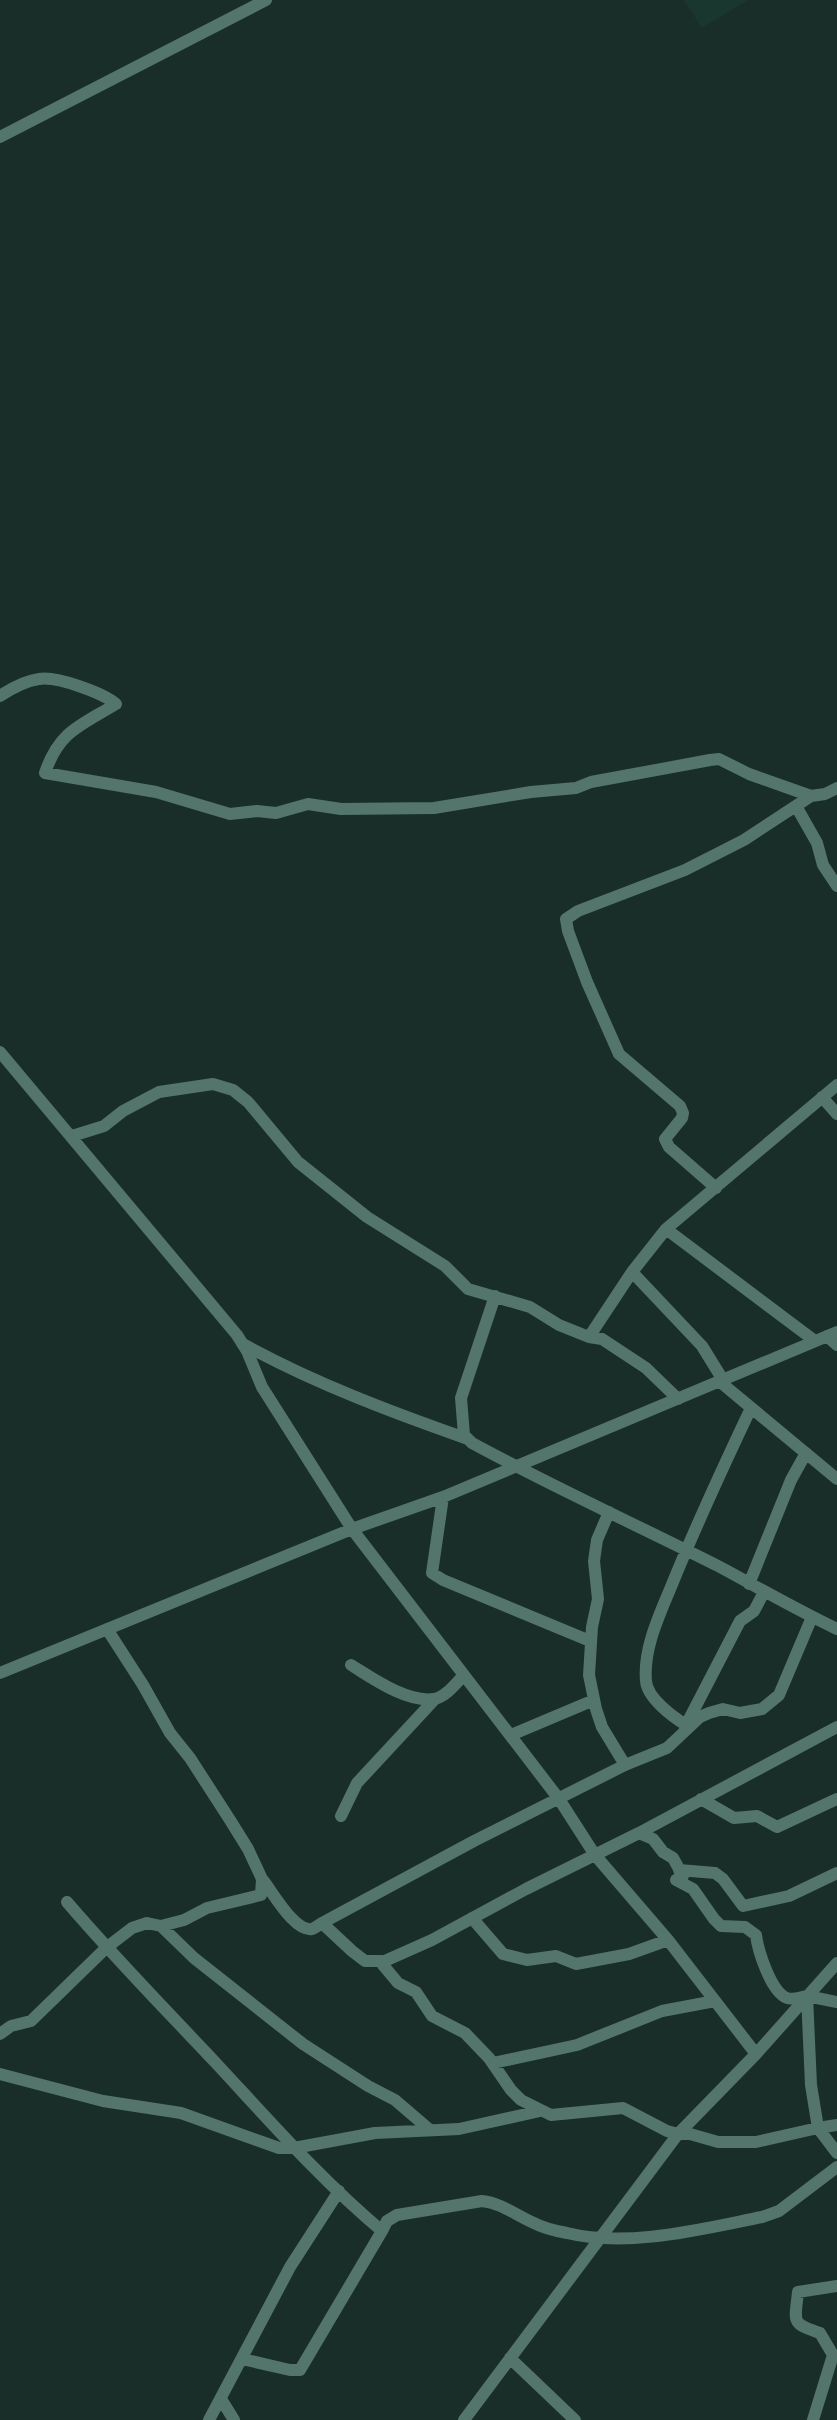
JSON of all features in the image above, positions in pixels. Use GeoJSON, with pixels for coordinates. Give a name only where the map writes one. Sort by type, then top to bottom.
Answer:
{"type":"FeatureCollection","features":[{"type":"Feature","properties":{"kind":"street"},"geometry":{"type":"LineString","coordinates":[[0,136],[266,0]]}},
{"type":"Feature","properties":{"kind":"street"},"geometry":{"type":"LineString","coordinates":[[0,696],[15,686],[40,678],[63,682],[108,697],[116,704],[68,733],[52,752],[46,773],[156,792],[230,814],[256,811],[276,813],[308,804],[341,809],[434,808],[540,791],[576,788],[591,782],[719,759],[749,774],[810,796],[825,794],[837,788]]}},
{"type":"Feature","properties":{"kind":"street"},"geometry":{"type":"LineString","coordinates":[[716,1188],[669,1147],[665,1140],[683,1113],[680,1106],[618,1054],[586,982],[568,931],[566,919],[578,911],[685,870],[744,840],[810,796]]}},
{"type":"Feature","properties":{"kind":"street"},"geometry":{"type":"LineString","coordinates":[[796,806],[817,843],[823,865],[837,886]]}},
{"type":"Feature","properties":{"kind":"street"},"geometry":{"type":"LineString","coordinates":[[0,1052],[218,1311],[243,1344],[262,1387],[352,1528],[559,1799],[595,1855],[668,1940],[756,2054]]}},
{"type":"Feature","properties":{"kind":"street"},"geometry":{"type":"LineString","coordinates":[[72,1136],[104,1126],[123,1111],[159,1092],[213,1084],[233,1090],[248,1102],[298,1162],[367,1217],[445,1266],[468,1289],[530,1307],[559,1325],[589,1337],[602,1339],[646,1368],[678,1399]]}},
{"type":"Feature","properties":{"kind":"street"},"geometry":{"type":"LineString","coordinates":[[589,1337],[632,1272],[666,1228],[837,1085]]}},
{"type":"Feature","properties":{"kind":"street"},"geometry":{"type":"LineString","coordinates":[[822,1097],[837,1114]]}},
{"type":"Feature","properties":{"kind":"street"},"geometry":{"type":"LineString","coordinates":[[666,1228],[815,1341]]}},
{"type":"Feature","properties":{"kind":"street"},"geometry":{"type":"LineString","coordinates":[[632,1272],[702,1346],[721,1380],[751,1408],[837,1479]]}},
{"type":"Feature","properties":{"kind":"street"},"geometry":{"type":"LineString","coordinates":[[468,1439],[464,1435],[461,1398],[496,1296]]}},
{"type":"Feature","properties":{"kind":"street"},"geometry":{"type":"LineString","coordinates":[[0,1673],[352,1528],[443,1498],[832,1334],[837,1346]]}},
{"type":"Feature","properties":{"kind":"street"},"geometry":{"type":"LineString","coordinates":[[243,1344],[292,1370],[403,1416],[468,1439],[516,1467],[609,1512],[837,1629]]}},
{"type":"Feature","properties":{"kind":"street"},"geometry":{"type":"LineString","coordinates":[[684,1730],[656,1700],[646,1683],[653,1634],[686,1551],[751,1408]]}},
{"type":"Feature","properties":{"kind":"street"},"geometry":{"type":"LineString","coordinates":[[749,1584],[791,1480],[806,1453]]}},
{"type":"Feature","properties":{"kind":"street"},"geometry":{"type":"LineString","coordinates":[[443,1498],[432,1573],[443,1580],[590,1642]]}},
{"type":"Feature","properties":{"kind":"street"},"geometry":{"type":"LineString","coordinates":[[609,1512],[597,1540],[594,1561],[598,1599],[590,1642],[589,1675],[602,1727],[626,1765]]}},
{"type":"Feature","properties":{"kind":"street"},"geometry":{"type":"LineString","coordinates":[[684,1730],[740,1621],[754,1611],[764,1592]]}},
{"type":"Feature","properties":{"kind":"street"},"geometry":{"type":"LineString","coordinates":[[106,1629],[170,1733],[190,1758],[239,1834],[262,1879],[296,1924],[304,1928],[313,1929],[460,1848],[626,1765],[667,1748],[700,1717],[723,1709],[740,1713],[762,1709],[779,1695],[812,1617]]}},
{"type":"Feature","properties":{"kind":"street"},"geometry":{"type":"LineString","coordinates":[[351,1665],[387,1688],[422,1699],[435,1699]]}},
{"type":"Feature","properties":{"kind":"street"},"geometry":{"type":"LineString","coordinates":[[341,1816],[357,1783],[435,1699],[448,1691],[464,1675]]}},
{"type":"Feature","properties":{"kind":"street"},"geometry":{"type":"LineString","coordinates":[[510,1735],[594,1700]]}},
{"type":"Feature","properties":{"kind":"street"},"geometry":{"type":"LineString","coordinates":[[383,1964],[387,1960],[639,1833],[837,1727]]}},
{"type":"Feature","properties":{"kind":"street"},"geometry":{"type":"LineString","coordinates":[[701,1799],[734,1818],[757,1816],[777,1827],[837,1799]]}},
{"type":"Feature","properties":{"kind":"street"},"geometry":{"type":"LineString","coordinates":[[639,1833],[653,1839],[663,1852],[674,1858],[683,1876],[676,1880],[693,1889],[721,1926],[745,1927],[756,1935],[757,1949],[779,1994],[789,1999],[807,1996],[837,2002]]}},
{"type":"Feature","properties":{"kind":"street"},"geometry":{"type":"LineString","coordinates":[[679,1870],[715,1873],[723,1879],[744,1906],[789,1896],[837,1872]]}},
{"type":"Feature","properties":{"kind":"street"},"geometry":{"type":"LineString","coordinates":[[0,2034],[11,2026],[31,2021],[106,1948],[132,1928],[147,1923],[161,1926],[184,1920],[207,1908],[261,1895],[262,1879]]}},
{"type":"Feature","properties":{"kind":"street"},"geometry":{"type":"LineString","coordinates":[[67,1902],[106,1948],[294,2148],[352,2202],[362,2216],[382,2230]]}},
{"type":"Feature","properties":{"kind":"street"},"geometry":{"type":"LineString","coordinates":[[472,1918],[503,1954],[527,1960],[556,1956],[576,1964],[629,1954],[668,1940]]}},
{"type":"Feature","properties":{"kind":"street"},"geometry":{"type":"LineString","coordinates":[[322,1923],[365,1961],[382,1961],[398,1983],[416,1992],[432,2016],[465,2033],[493,2063],[511,2090],[521,2100],[550,2115],[623,2108],[667,2131],[678,2134],[690,2134],[718,2142],[756,2142],[837,2125]]}},
{"type":"Feature","properties":{"kind":"street"},"geometry":{"type":"LineString","coordinates":[[161,1926],[194,1958],[303,2044],[368,2086],[396,2100],[430,2130]]}},
{"type":"Feature","properties":{"kind":"street"},"geometry":{"type":"LineString","coordinates":[[464,2420],[678,2134],[756,2054],[837,1963]]}},
{"type":"Feature","properties":{"kind":"street"},"geometry":{"type":"LineString","coordinates":[[807,1996],[811,2085],[818,2128],[837,2153]]}},
{"type":"Feature","properties":{"kind":"street"},"geometry":{"type":"LineString","coordinates":[[493,2063],[577,2044],[662,2011],[715,2001]]}},
{"type":"Feature","properties":{"kind":"street"},"geometry":{"type":"LineString","coordinates":[[0,2074],[103,2101],[181,2113],[279,2148],[294,2148],[375,2133],[459,2129],[540,2111]]}},
{"type":"Feature","properties":{"kind":"street"},"geometry":{"type":"LineString","coordinates":[[242,2359],[290,2370],[300,2370],[387,2221],[397,2215],[482,2201],[499,2205],[536,2224],[600,2239],[658,2235],[762,2218],[778,2211],[837,2167]]}},
{"type":"Feature","properties":{"kind":"street"},"geometry":{"type":"LineString","coordinates":[[209,2420],[290,2267],[339,2191]]}},
{"type":"Feature","properties":{"kind":"street"},"geometry":{"type":"LineString","coordinates":[[813,2420],[833,2355],[828,2343],[820,2334],[800,2326],[796,2321],[798,2292],[837,2286]]}},
{"type":"Feature","properties":{"kind":"street"},"geometry":{"type":"LineString","coordinates":[[510,2358],[575,2420]]}},
{"type":"Feature","properties":{"kind":"street"},"geometry":{"type":"LineString","coordinates":[[221,2399],[234,2420]]}},
{"type":"Feature","properties":{"kind":"shaded area"},"geometry":{"type":"Polygon","coordinates":[[[684,0],[748,0],[702,28],[684,0]]]}}]}
